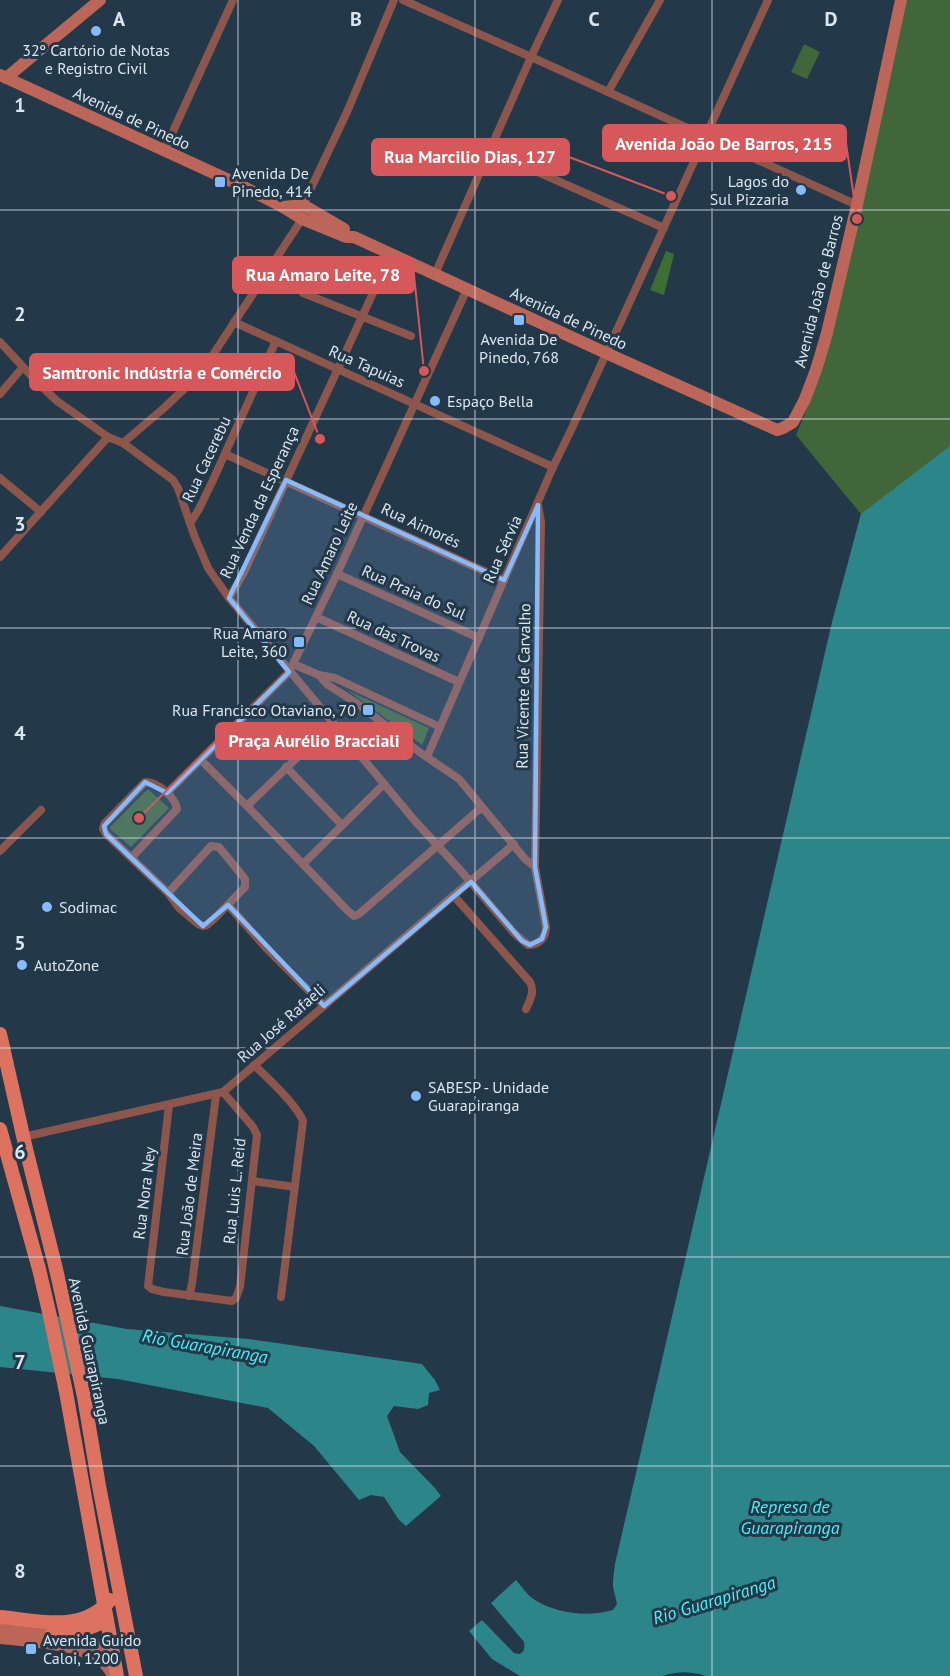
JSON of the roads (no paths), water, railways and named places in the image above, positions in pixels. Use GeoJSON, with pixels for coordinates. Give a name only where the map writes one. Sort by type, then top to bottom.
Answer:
{"type":"FeatureCollection","features":[{"type":"Feature","properties":{"kind":"main road","name":"Avenida Guarapiranga"},"geometry":{"type":"LineString","coordinates":[[0,1034],[84,1397],[136,1676]]}},
{"type":"Feature","properties":{"kind":"main road"},"geometry":{"type":"LineString","coordinates":[[0,1120],[11,1137],[23,1137]]}},
{"type":"Feature","properties":{"kind":"main road","name":"Avenida Guarapiranga"},"geometry":{"type":"LineString","coordinates":[[0,1128],[39,1269],[66,1392],[106,1613],[115,1676]]}},
{"type":"Feature","properties":{"kind":"main road"},"geometry":{"type":"LineString","coordinates":[[51,1635],[92,1628],[106,1613],[118,1589]]}},
{"type":"Feature","properties":{"kind":"main road"},"geometry":{"type":"LineString","coordinates":[[0,1617],[66,1623],[106,1613]]}},
{"type":"Feature","properties":{"kind":"main road"},"geometry":{"type":"LineString","coordinates":[[111,1648],[133,1661]]}},
{"type":"Feature","properties":{"kind":"street"},"geometry":{"type":"LineString","coordinates":[[3,77],[100,0]]}},
{"type":"Feature","properties":{"kind":"street"},"geometry":{"type":"LineString","coordinates":[[164,152],[233,0]]}},
{"type":"Feature","properties":{"kind":"street"},"geometry":{"type":"LineString","coordinates":[[123,443],[201,373],[302,219],[303,205],[352,101],[394,0]]}},
{"type":"Feature","properties":{"kind":"street"},"geometry":{"type":"LineString","coordinates":[[403,0],[857,205]]}},
{"type":"Feature","properties":{"kind":"street"},"geometry":{"type":"LineString","coordinates":[[435,274],[558,0]]}},
{"type":"Feature","properties":{"kind":"street"},"geometry":{"type":"LineString","coordinates":[[608,92],[660,0]]}},
{"type":"Feature","properties":{"kind":"street","name":"Rua Sérvia"},"geometry":{"type":"LineString","coordinates":[[426,757],[553,467],[768,0]]}},
{"type":"Feature","properties":{"kind":"street","name":"Avenida João de Barros"},"geometry":{"type":"LineString","coordinates":[[771,428],[783,428],[793,422],[816,370],[857,205],[902,0]]}},
{"type":"Feature","properties":{"kind":"street","name":"Avenida de Pinedo"},"geometry":{"type":"LineString","coordinates":[[3,77],[283,207],[302,219],[346,237],[354,237]]}},
{"type":"Feature","properties":{"kind":"street"},"geometry":{"type":"LineString","coordinates":[[490,151],[664,228]]}},
{"type":"Feature","properties":{"kind":"street"},"geometry":{"type":"LineString","coordinates":[[283,207],[303,205]]}},
{"type":"Feature","properties":{"kind":"street","name":"Avenida de Pinedo"},"geometry":{"type":"LineString","coordinates":[[303,205],[348,231],[354,237],[771,428]]}},
{"type":"Feature","properties":{"kind":"street","name":"Rua Venda da Esperança"},"geometry":{"type":"LineString","coordinates":[[229,598],[243,574],[391,254]]}},
{"type":"Feature","properties":{"kind":"street","name":"Rua Amaro Leite"},"geometry":{"type":"LineString","coordinates":[[167,794],[291,668],[467,289]]}},
{"type":"Feature","properties":{"kind":"street"},"geometry":{"type":"LineString","coordinates":[[303,293],[411,336]]}},
{"type":"Feature","properties":{"kind":"street","name":"Rua Tapuias"},"geometry":{"type":"LineString","coordinates":[[234,322],[553,467]]}},
{"type":"Feature","properties":{"kind":"street","name":"Rua Cacerebu"},"geometry":{"type":"LineString","coordinates":[[191,522],[225,454],[276,341]]}},
{"type":"Feature","properties":{"kind":"street"},"geometry":{"type":"LineString","coordinates":[[0,342],[38,384],[57,401],[108,437],[123,443],[173,480],[208,568],[229,598],[291,668],[332,724],[471,882]]}},
{"type":"Feature","properties":{"kind":"street"},"geometry":{"type":"LineString","coordinates":[[0,394],[23,367]]}},
{"type":"Feature","properties":{"kind":"street"},"geometry":{"type":"LineString","coordinates":[[0,557],[108,437]]}},
{"type":"Feature","properties":{"kind":"street","name":"Rua Aimorés"},"geometry":{"type":"LineString","coordinates":[[225,454],[504,580]]}},
{"type":"Feature","properties":{"kind":"street"},"geometry":{"type":"LineString","coordinates":[[0,478],[41,512]]}},
{"type":"Feature","properties":{"kind":"street","name":"Rua Vicente de Carvalho"},"geometry":{"type":"LineString","coordinates":[[471,882],[522,941],[532,945],[546,934],[535,867],[541,522],[537,505]]}},
{"type":"Feature","properties":{"kind":"street","name":"Rua Praia do Sul"},"geometry":{"type":"LineString","coordinates":[[336,574],[479,638]]}},
{"type":"Feature","properties":{"kind":"street","name":"Rua das Trovas"},"geometry":{"type":"LineString","coordinates":[[316,617],[459,682]]}},
{"type":"Feature","properties":{"kind":"street"},"geometry":{"type":"LineString","coordinates":[[291,668],[335,678],[440,727]]}},
{"type":"Feature","properties":{"kind":"street"},"geometry":{"type":"LineString","coordinates":[[319,675],[328,685],[361,706],[405,742],[459,779],[525,859],[535,867]]}},
{"type":"Feature","properties":{"kind":"street"},"geometry":{"type":"LineString","coordinates":[[247,806],[332,724]]}},
{"type":"Feature","properties":{"kind":"street"},"geometry":{"type":"LineString","coordinates":[[201,760],[352,915],[359,914],[482,807]]}},
{"type":"Feature","properties":{"kind":"street"},"geometry":{"type":"LineString","coordinates":[[286,767],[342,825]]}},
{"type":"Feature","properties":{"kind":"street"},"geometry":{"type":"LineString","coordinates":[[131,858],[176,812],[176,804],[154,783],[145,782],[104,824],[103,829],[106,834],[131,858],[168,893],[179,908],[203,926],[214,919],[245,887],[245,879],[219,847],[211,846],[168,893]]}},
{"type":"Feature","properties":{"kind":"street"},"geometry":{"type":"LineString","coordinates":[[303,864],[384,784]]}},
{"type":"Feature","properties":{"kind":"street"},"geometry":{"type":"LineString","coordinates":[[0,851],[40,810]]}},
{"type":"Feature","properties":{"kind":"street","name":"Rua José Rafaeli"},"geometry":{"type":"LineString","coordinates":[[220,1093],[514,844]]}},
{"type":"Feature","properties":{"kind":"street"},"geometry":{"type":"LineString","coordinates":[[454,896],[530,982],[532,995],[526,1009]]}},
{"type":"Feature","properties":{"kind":"street"},"geometry":{"type":"LineString","coordinates":[[228,905],[267,949],[324,1006]]}},
{"type":"Feature","properties":{"kind":"street"},"geometry":{"type":"LineString","coordinates":[[254,1065],[303,1119],[282,1297]]}},
{"type":"Feature","properties":{"kind":"street"},"geometry":{"type":"LineString","coordinates":[[23,1137],[220,1093]]}},
{"type":"Feature","properties":{"kind":"street","name":"Rua Luis L. Reid"},"geometry":{"type":"LineString","coordinates":[[189,1296],[232,1301],[236,1298],[240,1287],[256,1132],[220,1093]]}},
{"type":"Feature","properties":{"kind":"street","name":"Rua João de Meira"},"geometry":{"type":"LineString","coordinates":[[189,1296],[220,1093]]}},
{"type":"Feature","properties":{"kind":"street","name":"Rua Nora Ney"},"geometry":{"type":"LineString","coordinates":[[169,1104],[148,1286],[152,1289],[189,1296]]}},
{"type":"Feature","properties":{"kind":"street"},"geometry":{"type":"LineString","coordinates":[[252,1181],[295,1187]]}},
{"type":"Feature","properties":{"kind":"street"},"geometry":{"type":"LineString","coordinates":[[0,1629],[51,1635],[111,1648]]}},
{"type":"Feature","properties":{"kind":"street"},"geometry":{"type":"LineString","coordinates":[[0,1638],[67,1647],[103,1662],[115,1676]]}},
{"type":"Feature","properties":{"kind":"water","name":"Represa de Guarapiranga"},"geometry":{"type":"Polygon","coordinates":[[[950,446],[950,1676],[706,1676],[684,1672],[662,1676],[520,1676],[492,1659],[469,1631],[482,1620],[514,1653],[519,1654],[523,1651],[524,1642],[491,1603],[516,1580],[535,1600],[563,1611],[584,1614],[604,1612],[613,1610],[617,1604],[613,1587],[615,1564],[832,622],[861,514],[950,446]]]}},
{"type":"Feature","properties":{"kind":"water","name":"Rio Guarapiranga"},"geometry":{"type":"Polygon","coordinates":[[[0,1306],[127,1329],[249,1339],[422,1364],[440,1390],[429,1393],[428,1405],[418,1409],[394,1406],[387,1416],[400,1452],[441,1496],[406,1526],[399,1520],[384,1497],[371,1495],[359,1500],[314,1446],[268,1408],[118,1379],[0,1367],[0,1306]]]}},
{"type":"Feature","properties":{"kind":"place","name":"32º Cartório de Notas e Registro Civil"},"geometry":{"type":"Point","coordinates":[96,31]}},
{"type":"Feature","properties":{"kind":"place","name":"Avenida De Pinedo, 414"},"geometry":{"type":"Point","coordinates":[220,182]}},
{"type":"Feature","properties":{"kind":"place","name":"Lagos do Sul Pizzaria"},"geometry":{"type":"Point","coordinates":[801,190]}},
{"type":"Feature","properties":{"kind":"place","name":"Rua Marcilio Dias, 127"},"geometry":{"type":"Point","coordinates":[671,196]}},
{"type":"Feature","properties":{"kind":"place","name":"Avenida João De Barros, 215"},"geometry":{"type":"Point","coordinates":[857,219]}},
{"type":"Feature","properties":{"kind":"place","name":"Avenida De Pinedo, 768"},"geometry":{"type":"Point","coordinates":[519,320]}},
{"type":"Feature","properties":{"kind":"place","name":"Rua Amaro Leite, 78"},"geometry":{"type":"Point","coordinates":[424,371]}},
{"type":"Feature","properties":{"kind":"place","name":"Espaço Bella"},"geometry":{"type":"Point","coordinates":[435,401]}},
{"type":"Feature","properties":{"kind":"place","name":"Samtronic Indústria e Comércio"},"geometry":{"type":"Point","coordinates":[320,439]}},
{"type":"Feature","properties":{"kind":"place","name":"Rua Amaro Leite, 360"},"geometry":{"type":"Point","coordinates":[299,642]}},
{"type":"Feature","properties":{"kind":"place","name":"Rua Francisco Otaviano, 70"},"geometry":{"type":"Point","coordinates":[368,710]}},
{"type":"Feature","properties":{"kind":"place","name":"Praça Aurélio Bracciali"},"geometry":{"type":"Point","coordinates":[139,818]}},
{"type":"Feature","properties":{"kind":"place","name":"Sodimac"},"geometry":{"type":"Point","coordinates":[47,907]}},
{"type":"Feature","properties":{"kind":"place","name":"AutoZone"},"geometry":{"type":"Point","coordinates":[22,965]}},
{"type":"Feature","properties":{"kind":"place","name":"SABESP - Unidade Guarapiranga"},"geometry":{"type":"Point","coordinates":[416,1096]}},
{"type":"Feature","properties":{"kind":"place","name":"Avenida Guido Caloi, 1200"},"geometry":{"type":"Point","coordinates":[31,1649]}}]}
